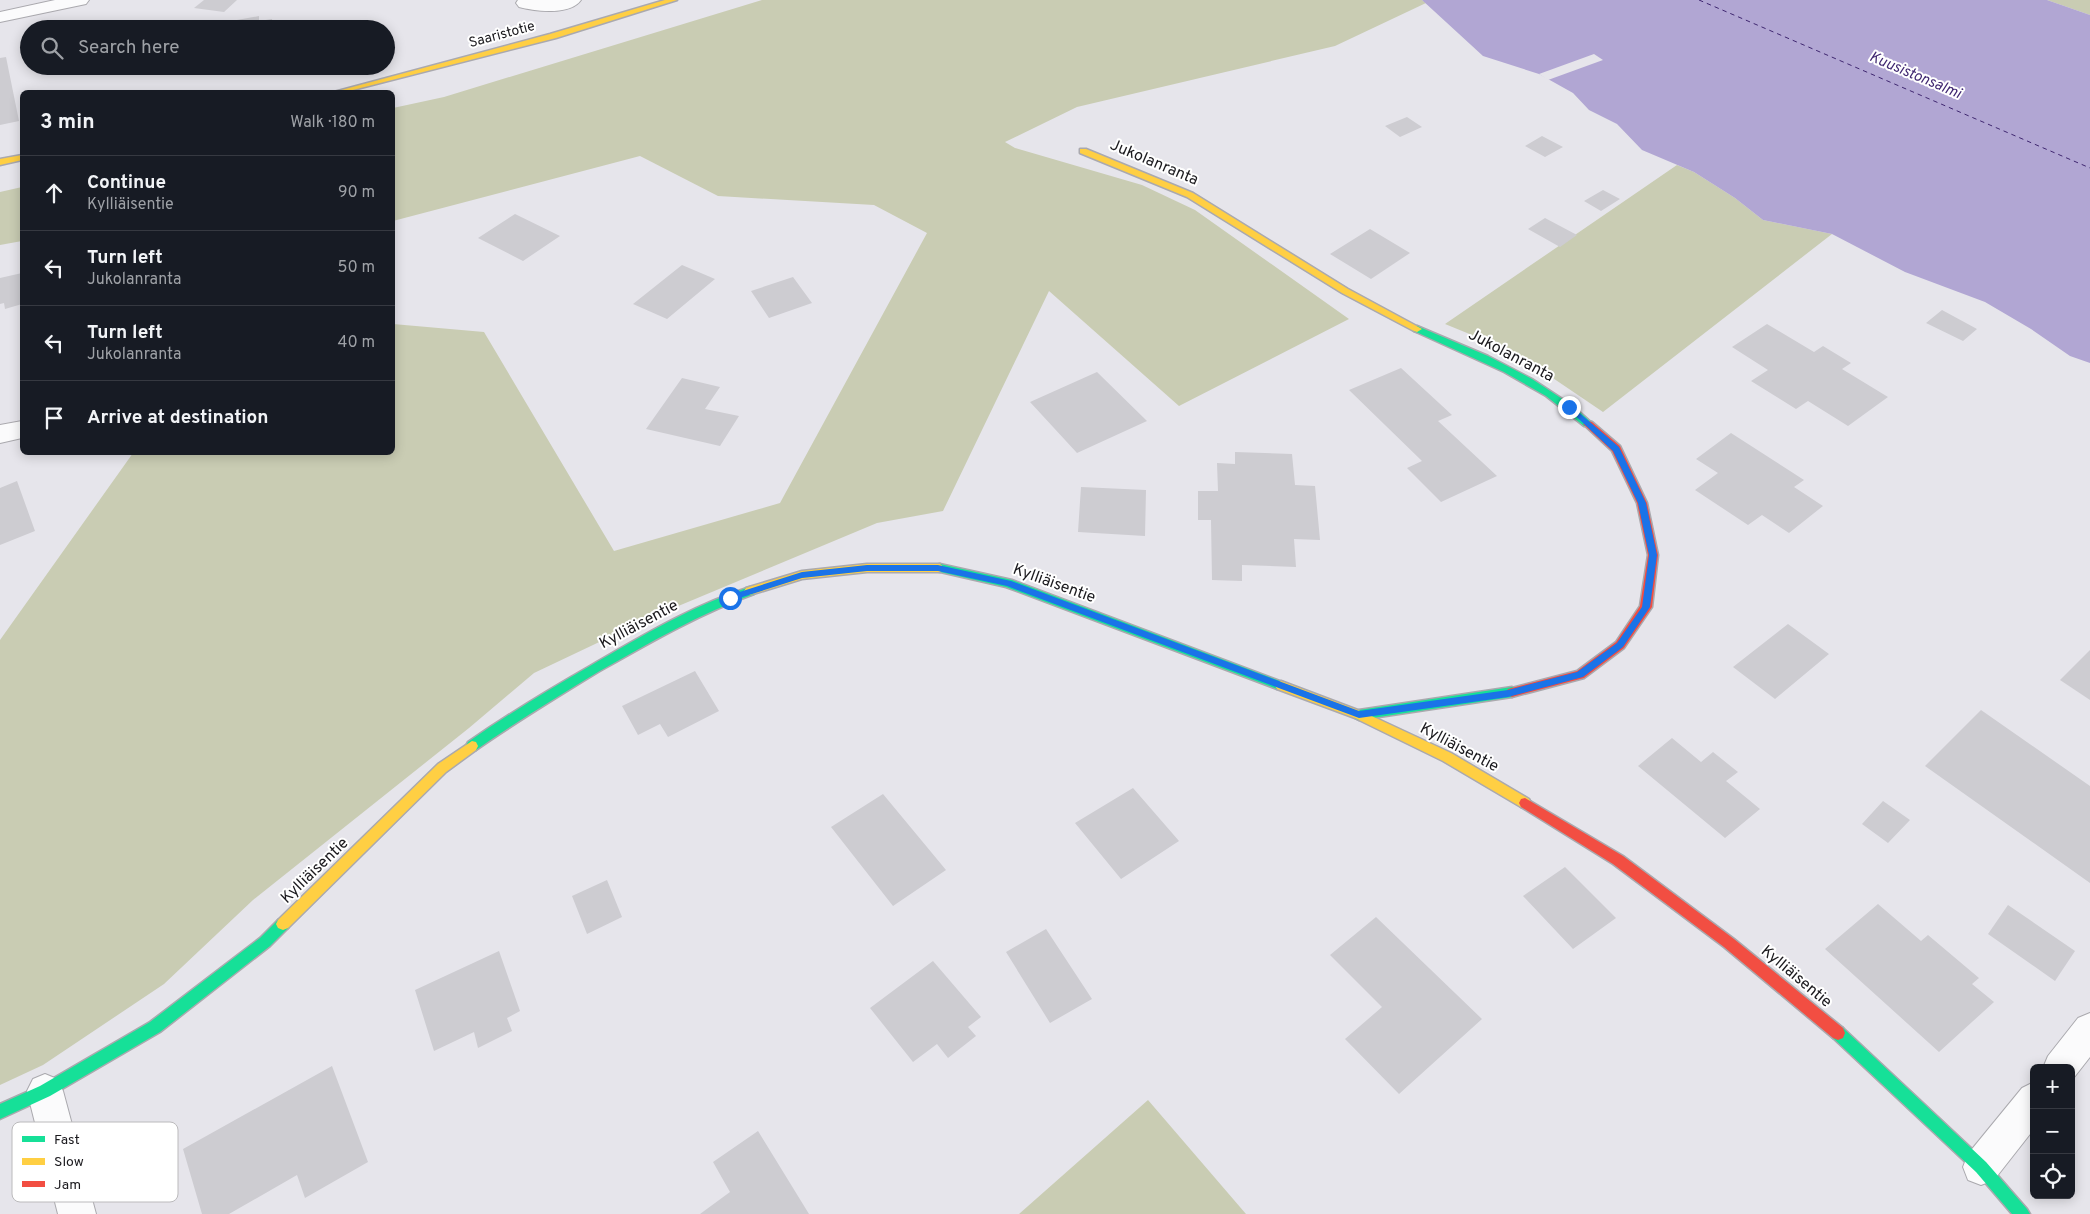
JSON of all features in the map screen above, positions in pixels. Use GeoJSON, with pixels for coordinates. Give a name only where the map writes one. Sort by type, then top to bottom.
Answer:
{"type":"FeatureCollection","features":[{"type":"Feature","properties":{"kind":"street"},"geometry":{"type":"LineString","coordinates":[[0,17],[80,0]]}},
{"type":"Feature","properties":{"kind":"street"},"geometry":{"type":"LineString","coordinates":[[525,3],[538,6],[560,5],[572,0]]}},
{"type":"Feature","properties":{"kind":"street","name":"Saaristotie"},"geometry":{"type":"LineString","coordinates":[[346,90],[553,36],[673,0]]}},
{"type":"Feature","properties":{"kind":"street","name":"Jukolanranta"},"geometry":{"type":"LineString","coordinates":[[1083,151],[1190,195],[1345,292],[1410,326],[1476,353],[1523,378],[1569,407],[1616,449],[1620,457],[1642,503],[1653,555],[1646,607],[1620,645],[1580,675],[1508,693],[1359,715]]}},
{"type":"Feature","properties":{"kind":"street"},"geometry":{"type":"LineString","coordinates":[[0,162],[20,158]]}},
{"type":"Feature","properties":{"kind":"street"},"geometry":{"type":"LineString","coordinates":[[0,434],[20,430]]}},
{"type":"Feature","properties":{"kind":"street","name":"Kylliäisentie"},"geometry":{"type":"LineString","coordinates":[[0,1112],[45,1091],[155,1027],[265,942],[442,768],[512,717],[654,633],[730,598],[802,575],[867,568],[938,568],[1008,583],[1359,715],[1447,757],[1618,860],[1729,942],[1858,1049],[1981,1167],[2022,1214]]}},
{"type":"Feature","properties":{"kind":"street"},"geometry":{"type":"LineString","coordinates":[[2063,1064],[2090,1030]]}},
{"type":"Feature","properties":{"kind":"street"},"geometry":{"type":"LineString","coordinates":[[45,1091],[53,1122]]}},
{"type":"Feature","properties":{"kind":"street"},"geometry":{"type":"LineString","coordinates":[[1981,1167],[2030,1105]]}},
{"type":"Feature","properties":{"kind":"green space"},"geometry":{"type":"Polygon","coordinates":[[[762,0],[1422,0],[1426,3],[1335,46],[1077,107],[1005,142],[1015,148],[1142,185],[1195,210],[1349,319],[1179,406],[1049,291],[943,511],[877,523],[652,617],[534,673],[469,728],[253,900],[164,984],[43,1065],[0,1085],[0,640],[132,455],[395,455],[395,324],[484,332],[614,551],[780,503],[927,233],[874,205],[718,196],[640,156],[395,220],[395,108],[444,97],[762,0]]]}},
{"type":"Feature","properties":{"kind":"green space"},"geometry":{"type":"Polygon","coordinates":[[[2047,0],[2090,0],[2090,15],[2047,0]]]}},
{"type":"Feature","properties":{"kind":"green space"},"geometry":{"type":"Polygon","coordinates":[[[1677,165],[1694,172],[1735,198],[1763,220],[1832,234],[1603,412],[1516,353],[1445,324],[1677,165]]]}},
{"type":"Feature","properties":{"kind":"green space"},"geometry":{"type":"Polygon","coordinates":[[[20,187],[20,241],[0,245],[0,192],[20,187]]]}},
{"type":"Feature","properties":{"kind":"green space"},"geometry":{"type":"Polygon","coordinates":[[[1148,1100],[1246,1214],[1019,1214],[1148,1100]]]}},
{"type":"Feature","properties":{"kind":"water","name":"Kuusistonsalmi"},"geometry":{"type":"Polygon","coordinates":[[[1422,0],[2047,0],[2090,15],[2090,363],[2070,356],[2031,329],[1985,302],[1905,272],[1832,234],[1763,220],[1735,198],[1694,172],[1642,150],[1617,124],[1589,110],[1573,93],[1539,74],[1483,56],[1422,0]]]}},
{"type":"Feature","properties":{"kind":"pier"},"geometry":{"type":"Polygon","coordinates":[[[1594,54],[1603,60],[1548,80],[1539,74],[1594,54]]]}},
{"type":"Feature","properties":{"kind":"building"},"geometry":{"type":"Polygon","coordinates":[[[204,0],[237,0],[224,12],[194,8],[204,0]]]}},
{"type":"Feature","properties":{"kind":"building"},"geometry":{"type":"Polygon","coordinates":[[[259,16],[259,20],[237,20],[259,16]]]}},
{"type":"Feature","properties":{"kind":"building"},"geometry":{"type":"Polygon","coordinates":[[[6,57],[19,121],[0,125],[0,58],[6,57]]]}},
{"type":"Feature","properties":{"kind":"building"},"geometry":{"type":"Polygon","coordinates":[[[1407,117],[1422,127],[1400,137],[1385,126],[1407,117]]]}},
{"type":"Feature","properties":{"kind":"building"},"geometry":{"type":"Polygon","coordinates":[[[1542,136],[1563,147],[1545,157],[1525,146],[1542,136]]]}},
{"type":"Feature","properties":{"kind":"building"},"geometry":{"type":"Polygon","coordinates":[[[1603,190],[1620,199],[1601,211],[1584,201],[1603,190]]]}},
{"type":"Feature","properties":{"kind":"building"},"geometry":{"type":"Polygon","coordinates":[[[515,214],[560,236],[523,261],[478,238],[515,214]]]}},
{"type":"Feature","properties":{"kind":"building"},"geometry":{"type":"Polygon","coordinates":[[[1545,218],[1577,235],[1560,247],[1528,229],[1545,218]]]}},
{"type":"Feature","properties":{"kind":"building"},"geometry":{"type":"Polygon","coordinates":[[[1370,229],[1410,253],[1371,279],[1330,254],[1370,229]]]}},
{"type":"Feature","properties":{"kind":"building"},"geometry":{"type":"Polygon","coordinates":[[[682,265],[715,279],[667,319],[633,304],[682,265]]]}},
{"type":"Feature","properties":{"kind":"building"},"geometry":{"type":"Polygon","coordinates":[[[20,273],[20,305],[5,309],[4,303],[0,304],[0,278],[20,273]]]}},
{"type":"Feature","properties":{"kind":"building"},"geometry":{"type":"Polygon","coordinates":[[[793,277],[812,303],[769,318],[751,291],[793,277]]]}},
{"type":"Feature","properties":{"kind":"building"},"geometry":{"type":"Polygon","coordinates":[[[1942,310],[1977,329],[1963,341],[1926,323],[1942,310]]]}},
{"type":"Feature","properties":{"kind":"building"},"geometry":{"type":"Polygon","coordinates":[[[1767,324],[1814,352],[1823,346],[1851,363],[1842,369],[1888,397],[1848,426],[1808,401],[1796,409],[1751,381],[1768,370],[1732,347],[1767,324]]]}},
{"type":"Feature","properties":{"kind":"building"},"geometry":{"type":"Polygon","coordinates":[[[1401,368],[1452,415],[1438,421],[1497,476],[1441,502],[1407,468],[1422,461],[1349,390],[1401,368]]]}},
{"type":"Feature","properties":{"kind":"building"},"geometry":{"type":"Polygon","coordinates":[[[1097,372],[1147,421],[1077,453],[1030,402],[1097,372]]]}},
{"type":"Feature","properties":{"kind":"building"},"geometry":{"type":"Polygon","coordinates":[[[682,378],[720,387],[705,409],[739,416],[720,446],[646,429],[682,378]]]}},
{"type":"Feature","properties":{"kind":"building"},"geometry":{"type":"Polygon","coordinates":[[[1731,433],[1804,480],[1794,487],[1823,506],[1789,533],[1762,515],[1748,525],[1695,490],[1718,473],[1696,459],[1731,433]]]}},
{"type":"Feature","properties":{"kind":"building"},"geometry":{"type":"Polygon","coordinates":[[[1235,452],[1292,454],[1295,485],[1315,486],[1320,540],[1294,539],[1296,567],[1242,565],[1242,581],[1212,580],[1211,520],[1198,520],[1198,491],[1218,491],[1217,463],[1235,464],[1235,452]]]}},
{"type":"Feature","properties":{"kind":"building"},"geometry":{"type":"Polygon","coordinates":[[[17,481],[35,531],[0,545],[0,488],[17,481]]]}},
{"type":"Feature","properties":{"kind":"building"},"geometry":{"type":"Polygon","coordinates":[[[1081,487],[1146,490],[1145,536],[1078,532],[1081,487]]]}},
{"type":"Feature","properties":{"kind":"building"},"geometry":{"type":"Polygon","coordinates":[[[1788,624],[1829,654],[1775,699],[1733,667],[1788,624]]]}},
{"type":"Feature","properties":{"kind":"building"},"geometry":{"type":"Polygon","coordinates":[[[2090,650],[2090,700],[2060,680],[2090,650]]]}},
{"type":"Feature","properties":{"kind":"building"},"geometry":{"type":"Polygon","coordinates":[[[695,671],[719,711],[668,737],[660,724],[638,735],[622,706],[695,671]]]}},
{"type":"Feature","properties":{"kind":"building"},"geometry":{"type":"Polygon","coordinates":[[[1981,710],[2090,786],[2090,883],[1925,766],[1981,710]]]}},
{"type":"Feature","properties":{"kind":"building"},"geometry":{"type":"Polygon","coordinates":[[[1672,738],[1701,762],[1713,752],[1738,772],[1726,781],[1760,809],[1725,838],[1638,766],[1672,738]]]}},
{"type":"Feature","properties":{"kind":"building"},"geometry":{"type":"Polygon","coordinates":[[[1133,788],[1179,841],[1121,879],[1075,823],[1133,788]]]}},
{"type":"Feature","properties":{"kind":"building"},"geometry":{"type":"Polygon","coordinates":[[[883,794],[946,870],[893,906],[831,827],[883,794]]]}},
{"type":"Feature","properties":{"kind":"building"},"geometry":{"type":"Polygon","coordinates":[[[1883,801],[1910,820],[1888,843],[1862,824],[1883,801]]]}},
{"type":"Feature","properties":{"kind":"building"},"geometry":{"type":"Polygon","coordinates":[[[1565,867],[1616,918],[1573,949],[1523,896],[1565,867]]]}},
{"type":"Feature","properties":{"kind":"building"},"geometry":{"type":"Polygon","coordinates":[[[607,880],[622,917],[587,934],[572,896],[607,880]]]}},
{"type":"Feature","properties":{"kind":"building"},"geometry":{"type":"Polygon","coordinates":[[[1878,904],[1921,941],[1928,935],[1979,978],[1972,984],[1994,1002],[1939,1052],[1825,949],[1878,904]]]}},
{"type":"Feature","properties":{"kind":"building"},"geometry":{"type":"Polygon","coordinates":[[[2008,905],[2075,951],[2055,981],[1988,934],[2008,905]]]}},
{"type":"Feature","properties":{"kind":"building"},"geometry":{"type":"Polygon","coordinates":[[[1376,917],[1482,1019],[1399,1094],[1345,1039],[1382,1007],[1330,955],[1376,917]]]}},
{"type":"Feature","properties":{"kind":"building"},"geometry":{"type":"Polygon","coordinates":[[[1046,929],[1092,999],[1050,1023],[1006,952],[1046,929]]]}},
{"type":"Feature","properties":{"kind":"building"},"geometry":{"type":"Polygon","coordinates":[[[499,951],[520,1011],[507,1018],[512,1031],[478,1048],[474,1032],[434,1051],[415,990],[499,951]]]}},
{"type":"Feature","properties":{"kind":"building"},"geometry":{"type":"Polygon","coordinates":[[[933,961],[981,1017],[968,1027],[976,1036],[948,1058],[937,1044],[913,1062],[870,1008],[933,961]]]}},
{"type":"Feature","properties":{"kind":"building"},"geometry":{"type":"Polygon","coordinates":[[[332,1066],[368,1162],[305,1198],[297,1175],[229,1214],[202,1214],[183,1149],[332,1066]]]}},
{"type":"Feature","properties":{"kind":"building"},"geometry":{"type":"Polygon","coordinates":[[[758,1131],[809,1214],[700,1214],[730,1192],[713,1162],[758,1131]]]}},
{"type":"Feature","properties":{"kind":"ferry route"},"geometry":{"type":"LineString","coordinates":[[1699,0],[2090,168]]}},
{"type":"Feature","properties":{"kind":"traffic: fast"},"geometry":{"type":"LineString","coordinates":[[1417,329],[1507,369],[1549,394],[1588,424]]}},
{"type":"Feature","properties":{"kind":"traffic: fast"},"geometry":{"type":"LineString","coordinates":[[940,568],[1008,583],[1281,686]]}},
{"type":"Feature","properties":{"kind":"traffic: fast"},"geometry":{"type":"LineString","coordinates":[[472,746],[547,697],[651,636],[709,607],[750,591]]}},
{"type":"Feature","properties":{"kind":"traffic: fast"},"geometry":{"type":"LineString","coordinates":[[1359,715],[1512,692]]}},
{"type":"Feature","properties":{"kind":"traffic: fast"},"geometry":{"type":"LineString","coordinates":[[0,1112],[45,1091],[155,1027],[265,942],[283,924]]}},
{"type":"Feature","properties":{"kind":"traffic: fast"},"geometry":{"type":"LineString","coordinates":[[1838,1033],[1981,1167],[2022,1214]]}},
{"type":"Feature","properties":{"kind":"traffic: slow"},"geometry":{"type":"LineString","coordinates":[[346,90],[553,36],[673,0]]}},
{"type":"Feature","properties":{"kind":"traffic: slow"},"geometry":{"type":"LineString","coordinates":[[1083,151],[1190,195],[1345,291],[1417,329]]}},
{"type":"Feature","properties":{"kind":"traffic: slow"},"geometry":{"type":"LineString","coordinates":[[0,162],[20,158]]}},
{"type":"Feature","properties":{"kind":"traffic: slow"},"geometry":{"type":"LineString","coordinates":[[750,591],[802,575],[867,568],[940,568]]}},
{"type":"Feature","properties":{"kind":"traffic: slow"},"geometry":{"type":"LineString","coordinates":[[1281,686],[1359,715],[1447,757],[1525,803]]}},
{"type":"Feature","properties":{"kind":"traffic: slow"},"geometry":{"type":"LineString","coordinates":[[283,924],[442,768],[472,746]]}},
{"type":"Feature","properties":{"kind":"traffic: jam"},"geometry":{"type":"LineString","coordinates":[[1512,692],[1580,675],[1620,645],[1646,607],[1653,555],[1642,503],[1616,449],[1588,424]]}},
{"type":"Feature","properties":{"kind":"traffic: jam"},"geometry":{"type":"LineString","coordinates":[[1525,803],[1618,860],[1729,943],[1838,1033]]}},
{"type":"Feature","properties":{"kind":"route"},"geometry":{"type":"LineString","coordinates":[[730,598],[802,575],[867,568],[938,568],[1008,583],[1359,715],[1508,693],[1580,675],[1620,645],[1646,607],[1653,555],[1642,503],[1616,449],[1569,407]]}}]}
